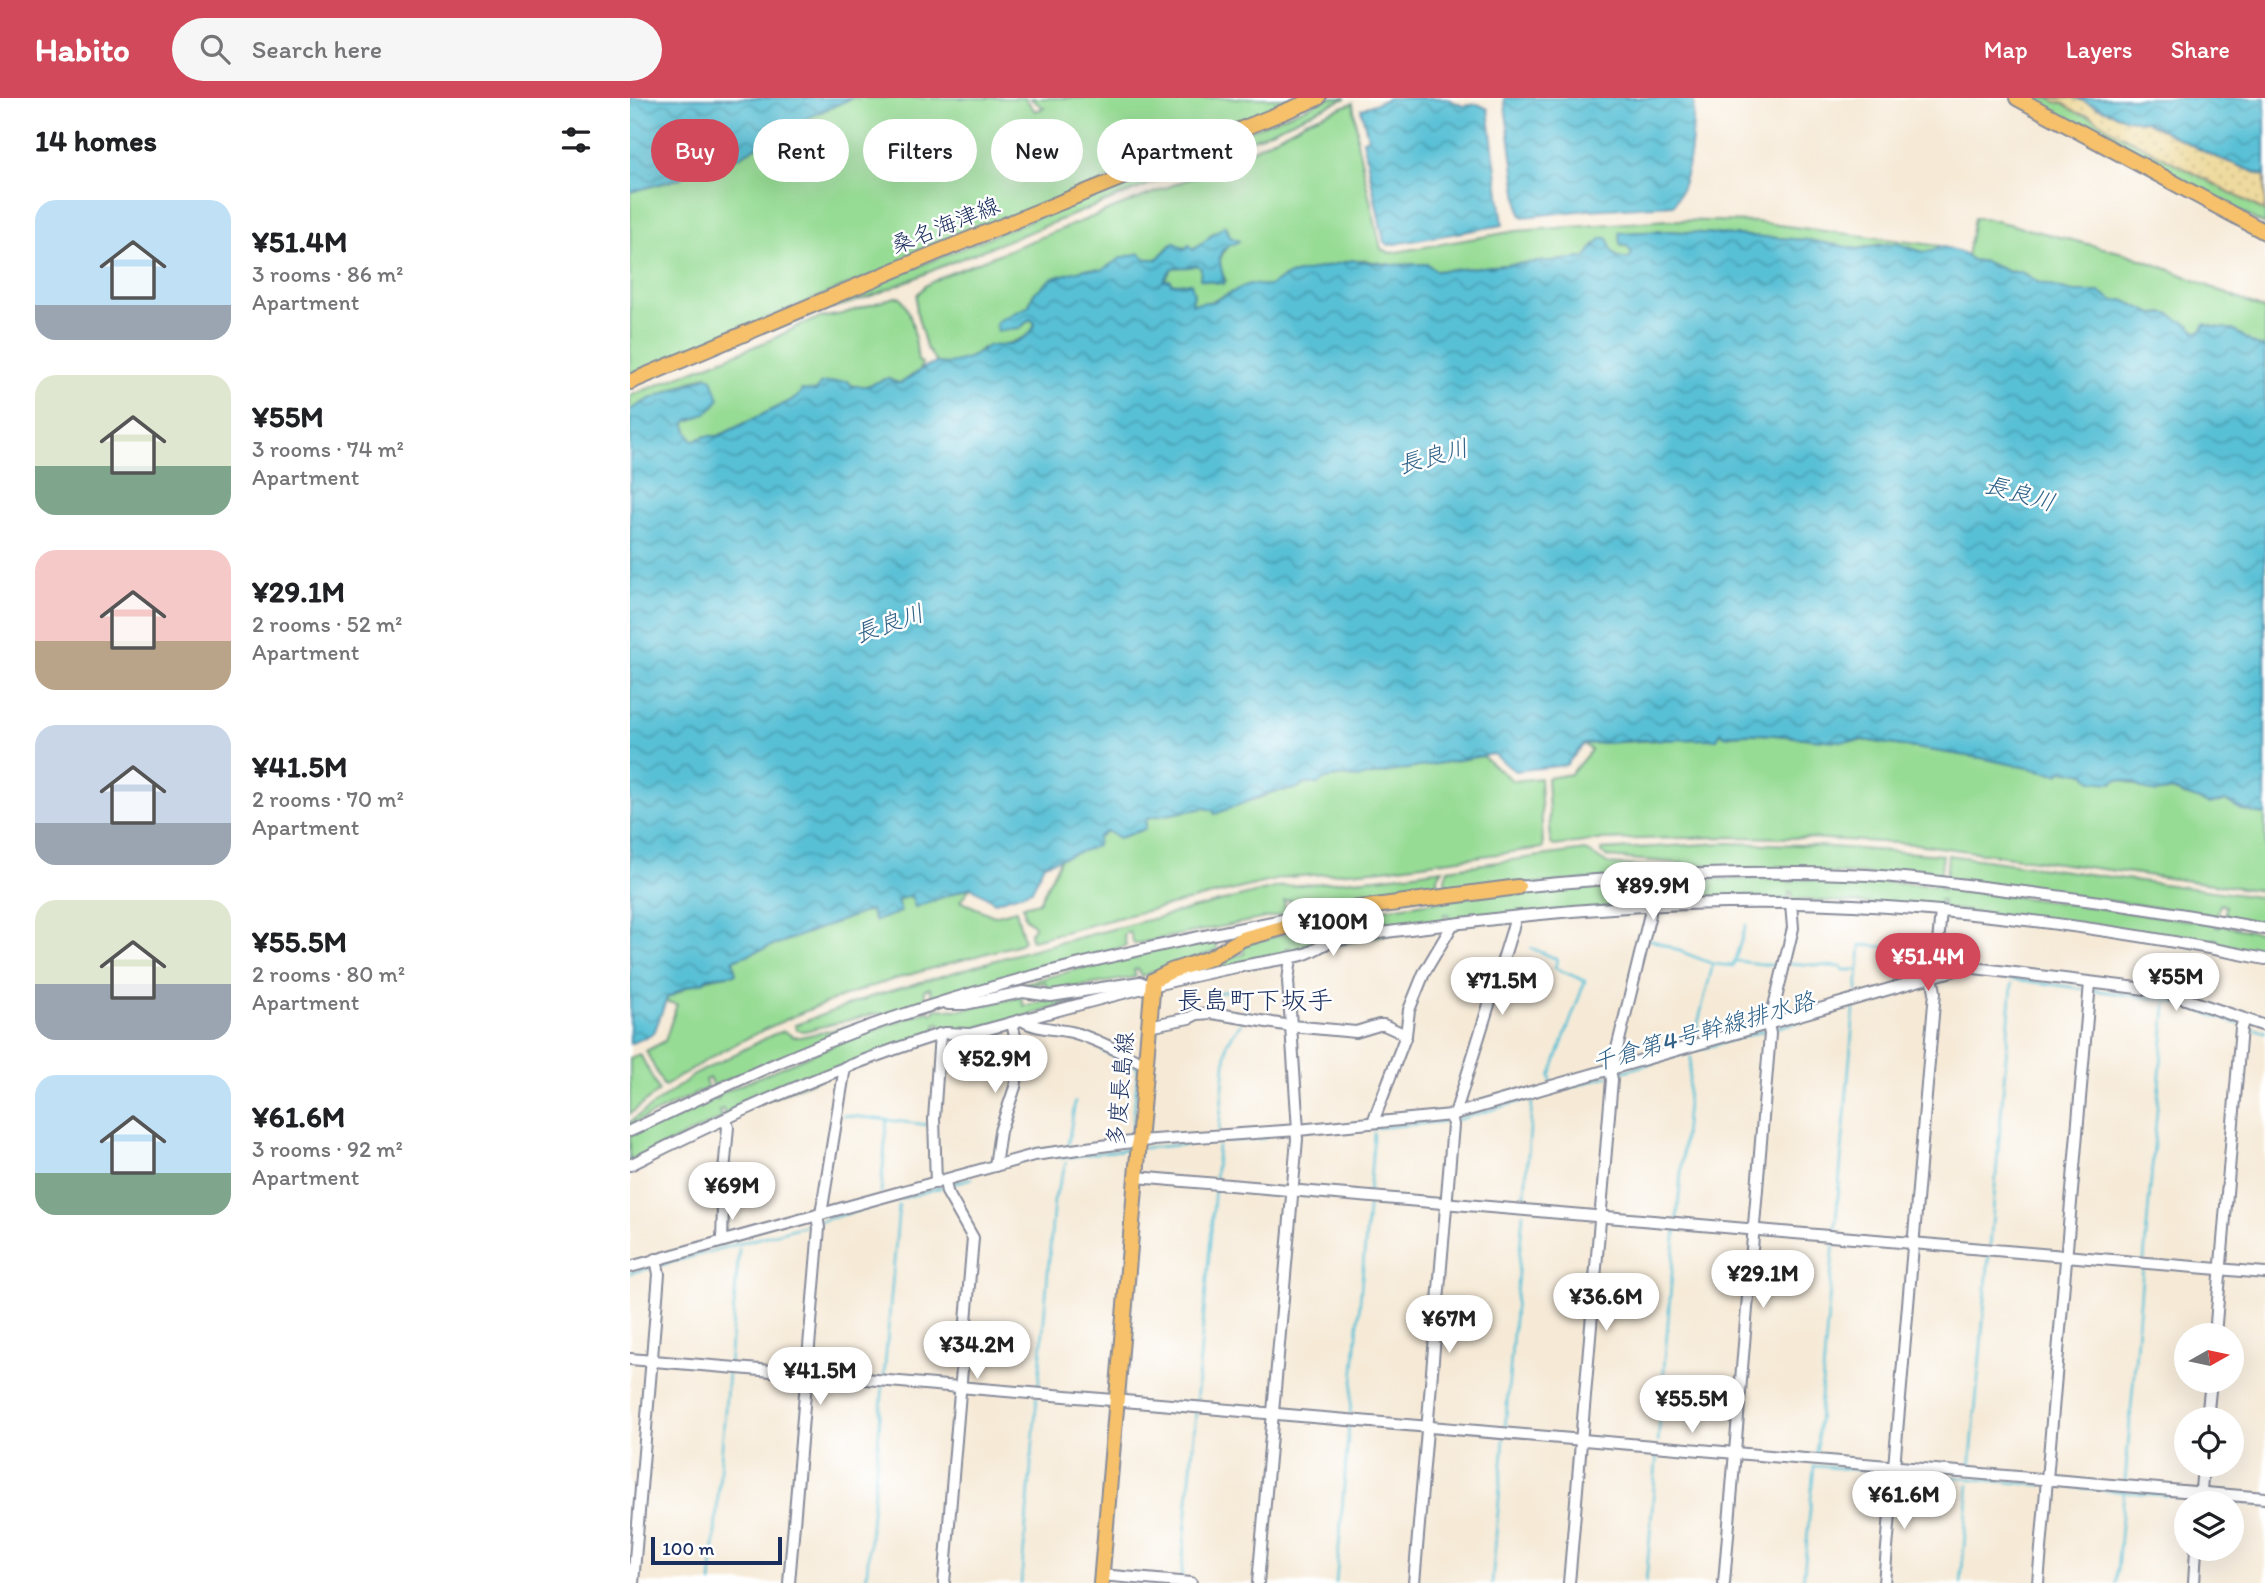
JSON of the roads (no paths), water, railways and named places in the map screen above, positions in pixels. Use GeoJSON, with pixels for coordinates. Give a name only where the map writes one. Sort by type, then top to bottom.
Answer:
{"type":"FeatureCollection","features":[{"type":"Feature","properties":{"kind":"main road","name":"桑名海津線"},"geometry":{"type":"LineString","coordinates":[[630,382],[938,252],[1318,98]]}},
{"type":"Feature","properties":{"kind":"main road"},"geometry":{"type":"LineString","coordinates":[[2017,98],[2265,232]]}},
{"type":"Feature","properties":{"kind":"main road"},"geometry":{"type":"LineString","coordinates":[[1152,986],[1157,977],[1210,958],[1242,939],[1297,924],[1307,915],[1518,887]]}},
{"type":"Feature","properties":{"kind":"main road","name":"多度長島線"},"geometry":{"type":"LineString","coordinates":[[1101,1579],[1152,986]]}},
{"type":"Feature","properties":{"kind":"street"},"geometry":{"type":"LineString","coordinates":[[1518,887],[1583,880],[1713,874],[1867,875],[2082,900],[2265,929]]}},
{"type":"Feature","properties":{"kind":"street"},"geometry":{"type":"LineString","coordinates":[[1724,1583],[1769,1027],[1793,928],[1791,902]]}},
{"type":"Feature","properties":{"kind":"street"},"geometry":{"type":"LineString","coordinates":[[630,1165],[845,1067],[946,1032],[971,1034],[1152,986],[1225,969],[1303,956],[1331,942],[1453,924],[1583,910],[1791,902],[1941,911],[2049,924],[2265,959]]}},
{"type":"Feature","properties":{"kind":"street"},"geometry":{"type":"LineString","coordinates":[[1569,1583],[1611,1073],[1650,914],[1649,907]]}},
{"type":"Feature","properties":{"kind":"street"},"geometry":{"type":"LineString","coordinates":[[1884,1583],[1941,911]]}},
{"type":"Feature","properties":{"kind":"street"},"geometry":{"type":"LineString","coordinates":[[630,1131],[712,1092],[884,1021],[1120,953],[1307,915]]}},
{"type":"Feature","properties":{"kind":"street"},"geometry":{"type":"LineString","coordinates":[[1414,1583],[1452,1118],[1514,924],[1513,917]]}},
{"type":"Feature","properties":{"kind":"street"},"geometry":{"type":"LineString","coordinates":[[1373,1122],[1406,1035],[1409,1010],[1424,973],[1453,924]]}},
{"type":"Feature","properties":{"kind":"street"},"geometry":{"type":"LineString","coordinates":[[1258,1583],[1297,1133],[1289,981],[1291,958]]}},
{"type":"Feature","properties":{"kind":"street"},"geometry":{"type":"LineString","coordinates":[[630,1267],[657,1264],[722,1241],[819,1219],[1047,1153],[1139,1141],[1297,1133],[1373,1122],[1452,1118],[1971,968],[2090,987],[2162,991],[2243,1023],[2265,1026]]}},
{"type":"Feature","properties":{"kind":"street"},"geometry":{"type":"LineString","coordinates":[[940,1004],[965,1004],[1023,992],[1051,996],[1140,982],[1152,986]]}},
{"type":"Feature","properties":{"kind":"street"},"geometry":{"type":"LineString","coordinates":[[2038,1583],[2090,987]]}},
{"type":"Feature","properties":{"kind":"street"},"geometry":{"type":"LineString","coordinates":[[1148,1026],[1212,1013],[1291,1026],[1356,1032],[1379,1025],[1406,1035]]}},
{"type":"Feature","properties":{"kind":"street"},"geometry":{"type":"LineString","coordinates":[[1017,1022],[1074,1033],[1145,1064]]}},
{"type":"Feature","properties":{"kind":"street"},"geometry":{"type":"LineString","coordinates":[[995,1166],[1000,1131],[1018,1070],[1017,1022]]}},
{"type":"Feature","properties":{"kind":"street"},"geometry":{"type":"LineString","coordinates":[[2216,1323],[2243,1023]]}},
{"type":"Feature","properties":{"kind":"street"},"geometry":{"type":"LineString","coordinates":[[940,1034],[934,1119],[943,1185],[973,1238],[944,1583]]}},
{"type":"Feature","properties":{"kind":"street"},"geometry":{"type":"LineString","coordinates":[[789,1583],[819,1219],[845,1067]]}},
{"type":"Feature","properties":{"kind":"street"},"geometry":{"type":"LineString","coordinates":[[722,1241],[728,1126],[725,1120]]}},
{"type":"Feature","properties":{"kind":"street"},"geometry":{"type":"LineString","coordinates":[[1136,1177],[2265,1273]]}},
{"type":"Feature","properties":{"kind":"street"},"geometry":{"type":"LineString","coordinates":[[633,1583],[652,1361],[657,1264]]}},
{"type":"Feature","properties":{"kind":"street"},"geometry":{"type":"LineString","coordinates":[[630,1359],[1735,1454],[2174,1496]]}},
{"type":"Feature","properties":{"kind":"street"},"geometry":{"type":"LineString","coordinates":[[2244,1498],[2265,1498]]}},
{"type":"Feature","properties":{"kind":"street"},"geometry":{"type":"LineString","coordinates":[[2193,1583],[2195,1561]]}},
{"type":"Feature","properties":{"kind":"street"},"geometry":{"type":"LineString","coordinates":[[1101,1579],[1191,1583]]}},
{"type":"Feature","properties":{"kind":"water"},"geometry":{"type":"Polygon","coordinates":[[[630,98],[852,98],[806,119],[753,119],[753,149],[739,157],[739,119],[651,119],[651,182],[667,182],[630,192],[630,98]]]}},
{"type":"Feature","properties":{"kind":"water"},"geometry":{"type":"Polygon","coordinates":[[[1389,98],[1446,98],[1463,106],[1478,104],[1488,109],[1503,225],[1389,245],[1384,242],[1363,140],[1368,138],[1361,109],[1389,98]]]}},
{"type":"Feature","properties":{"kind":"water"},"geometry":{"type":"Polygon","coordinates":[[[1504,98],[1694,98],[1688,166],[1674,205],[1523,217],[1520,214],[1504,98]]]}},
{"type":"Feature","properties":{"kind":"water"},"geometry":{"type":"Polygon","coordinates":[[[2076,98],[2265,98],[2265,176],[2211,155],[2145,121],[2127,119],[2076,98]]]}},
{"type":"Feature","properties":{"kind":"water","name":"長良川"},"geometry":{"type":"Polygon","coordinates":[[[1225,225],[1230,237],[1239,241],[1228,246],[1221,254],[1224,284],[1200,279],[1201,268],[1196,265],[1172,268],[1163,281],[1171,280],[1171,284],[1191,283],[1194,295],[1192,304],[1214,301],[1249,284],[1269,286],[1286,276],[1353,260],[1392,265],[1427,264],[1436,271],[1585,258],[1601,238],[1608,238],[1617,257],[1629,259],[1632,253],[1627,246],[1620,244],[1619,233],[1670,231],[1807,240],[1858,249],[1896,243],[1923,252],[1941,246],[1960,252],[1972,260],[1986,262],[2009,272],[2021,272],[2037,282],[2073,292],[2100,292],[2114,301],[2123,300],[2153,314],[2169,314],[2196,332],[2201,331],[2205,324],[2229,329],[2255,345],[2265,347],[2265,815],[2242,810],[2226,801],[2209,804],[2176,791],[2156,793],[2135,783],[2118,779],[2110,783],[2092,781],[2086,774],[2063,770],[2058,774],[1981,758],[1863,740],[1758,734],[1724,736],[1721,732],[1717,739],[1584,744],[1566,765],[1515,771],[1493,754],[1355,778],[1343,776],[1325,779],[1318,784],[1305,784],[1295,789],[1272,792],[1215,814],[1205,808],[1147,818],[1145,829],[1119,838],[1106,831],[1098,837],[1097,846],[1044,864],[1032,890],[995,902],[971,887],[915,907],[911,896],[897,900],[901,912],[875,921],[870,910],[733,960],[736,974],[709,977],[667,998],[654,1033],[630,1044],[630,410],[708,376],[712,379],[719,399],[710,410],[687,421],[687,432],[694,441],[706,436],[719,436],[796,398],[802,390],[816,391],[822,383],[848,381],[852,386],[867,386],[888,378],[901,383],[927,366],[969,358],[990,345],[1010,344],[1024,338],[1035,323],[1030,319],[1020,328],[998,331],[996,325],[998,321],[1029,306],[1033,294],[1052,278],[1085,269],[1102,270],[1121,258],[1139,253],[1146,259],[1157,259],[1174,242],[1184,249],[1189,245],[1193,250],[1225,225]]]}},
{"type":"Feature","properties":{"kind":"waterway"},"geometry":{"type":"LineString","coordinates":[[1694,1039],[1713,964],[1733,966],[1746,925]]}},
{"type":"Feature","properties":{"kind":"waterway"},"geometry":{"type":"LineString","coordinates":[[1649,939],[1713,964]]}},
{"type":"Feature","properties":{"kind":"waterway"},"geometry":{"type":"LineString","coordinates":[[1857,991],[1861,945],[1933,950]]}},
{"type":"Feature","properties":{"kind":"waterway"},"geometry":{"type":"LineString","coordinates":[[1531,948],[1557,959],[1555,968],[1585,981],[1550,1076],[1551,1081]]}},
{"type":"Feature","properties":{"kind":"waterway"},"geometry":{"type":"LineString","coordinates":[[1737,961],[1779,966]]}},
{"type":"Feature","properties":{"kind":"waterway"},"geometry":{"type":"LineString","coordinates":[[1789,963],[1859,970]]}},
{"type":"Feature","properties":{"kind":"waterway","name":"千倉第4号幹線排水路"},"geometry":{"type":"LineString","coordinates":[[1937,981],[1966,973],[2086,989]]}},
{"type":"Feature","properties":{"kind":"waterway","name":"千倉第4号幹線排水路"},"geometry":{"type":"LineString","coordinates":[[1772,1029],[1931,983]]}},
{"type":"Feature","properties":{"kind":"waterway"},"geometry":{"type":"LineString","coordinates":[[1990,1247],[2012,984]]}},
{"type":"Feature","properties":{"kind":"waterway"},"geometry":{"type":"LineString","coordinates":[[1216,993],[1243,989],[1247,1016]]}},
{"type":"Feature","properties":{"kind":"waterway","name":"千倉第4号幹線排水路"},"geometry":{"type":"LineString","coordinates":[[2092,990],[2166,1000],[2239,1024]]}},
{"type":"Feature","properties":{"kind":"waterway"},"geometry":{"type":"LineString","coordinates":[[2144,1260],[2166,1005]]}},
{"type":"Feature","properties":{"kind":"waterway"},"geometry":{"type":"LineString","coordinates":[[1835,1232],[1854,1010]]}},
{"type":"Feature","properties":{"kind":"waterway"},"geometry":{"type":"LineString","coordinates":[[1219,1130],[1227,1043],[1241,1023]]}},
{"type":"Feature","properties":{"kind":"waterway","name":"千倉第4号幹線排水路"},"geometry":{"type":"LineString","coordinates":[[2245,1026],[2265,1032]]}},
{"type":"Feature","properties":{"kind":"waterway","name":"千倉第4号幹線排水路"},"geometry":{"type":"LineString","coordinates":[[1614,1074],[1766,1030]]}},
{"type":"Feature","properties":{"kind":"waterway"},"geometry":{"type":"LineString","coordinates":[[1103,1051],[1138,1067],[1132,1133]]}},
{"type":"Feature","properties":{"kind":"waterway"},"geometry":{"type":"LineString","coordinates":[[1677,1219],[1691,1057]]}},
{"type":"Feature","properties":{"kind":"waterway","name":"千倉第4号幹線排水路"},"geometry":{"type":"LineString","coordinates":[[1456,1120],[1608,1076]]}},
{"type":"Feature","properties":{"kind":"waterway"},"geometry":{"type":"LineString","coordinates":[[1068,1144],[1075,1102]]}},
{"type":"Feature","properties":{"kind":"waterway"},"geometry":{"type":"LineString","coordinates":[[1524,1206],[1532,1103]]}},
{"type":"Feature","properties":{"kind":"waterway"},"geometry":{"type":"LineString","coordinates":[[843,1115],[887,1120],[881,1192]]}},
{"type":"Feature","properties":{"kind":"waterway"},"geometry":{"type":"LineString","coordinates":[[887,1120],[928,1125]]}},
{"type":"Feature","properties":{"kind":"waterway","name":"千倉第4号幹線排水路"},"geometry":{"type":"LineString","coordinates":[[1341,1131],[1450,1121]]}},
{"type":"Feature","properties":{"kind":"waterway"},"geometry":{"type":"LineString","coordinates":[[1369,1193],[1374,1133]]}},
{"type":"Feature","properties":{"kind":"waterway","name":"千倉第4号幹線排水路"},"geometry":{"type":"LineString","coordinates":[[1144,1148],[1265,1138]]}},
{"type":"Feature","properties":{"kind":"waterway"},"geometry":{"type":"LineString","coordinates":[[1215,1179],[1218,1147]]}},
{"type":"Feature","properties":{"kind":"waterway","name":"千倉第4号幹線排水路"},"geometry":{"type":"LineString","coordinates":[[1060,1158],[1129,1149]]}},
{"type":"Feature","properties":{"kind":"waterway"},"geometry":{"type":"LineString","coordinates":[[1038,1391],[1054,1200],[1066,1163]]}},
{"type":"Feature","properties":{"kind":"waterway","name":"千倉第4号幹線排水路"},"geometry":{"type":"LineString","coordinates":[[948,1185],[972,1178]]}},
{"type":"Feature","properties":{"kind":"waterway","name":"千倉第4号幹線排水路"},"geometry":{"type":"LineString","coordinates":[[820,1221],[942,1187]]}},
{"type":"Feature","properties":{"kind":"waterway"},"geometry":{"type":"LineString","coordinates":[[1196,1403],[1215,1187]]}},
{"type":"Feature","properties":{"kind":"waterway"},"geometry":{"type":"LineString","coordinates":[[1350,1415],[1369,1199]]}},
{"type":"Feature","properties":{"kind":"waterway"},"geometry":{"type":"LineString","coordinates":[[884,1376],[899,1205]]}},
{"type":"Feature","properties":{"kind":"waterway"},"geometry":{"type":"LineString","coordinates":[[1505,1429],[1523,1213]]}},
{"type":"Feature","properties":{"kind":"waterway","name":"千倉第4号幹線排水路"},"geometry":{"type":"LineString","coordinates":[[661,1265],[814,1223]]}},
{"type":"Feature","properties":{"kind":"waterway"},"geometry":{"type":"LineString","coordinates":[[1658,1442],[1676,1225]]}},
{"type":"Feature","properties":{"kind":"waterway"},"geometry":{"type":"LineString","coordinates":[[1816,1457],[1834,1241]]}},
{"type":"Feature","properties":{"kind":"waterway"},"geometry":{"type":"LineString","coordinates":[[729,1364],[739,1249]]}},
{"type":"Feature","properties":{"kind":"waterway"},"geometry":{"type":"LineString","coordinates":[[1970,1470],[1989,1254]]}},
{"type":"Feature","properties":{"kind":"waterway"},"geometry":{"type":"LineString","coordinates":[[2125,1482],[2143,1266]]}},
{"type":"Feature","properties":{"kind":"waterway","name":"千倉第4号幹線排水路"},"geometry":{"type":"LineString","coordinates":[[630,1273],[655,1267]]}},
{"type":"Feature","properties":{"kind":"waterway"},"geometry":{"type":"LineString","coordinates":[[711,1583],[728,1372]]}},
{"type":"Feature","properties":{"kind":"waterway"},"geometry":{"type":"LineString","coordinates":[[866,1583],[883,1384]]}},
{"type":"Feature","properties":{"kind":"waterway"},"geometry":{"type":"LineString","coordinates":[[1021,1583],[1037,1397]]}},
{"type":"Feature","properties":{"kind":"waterway"},"geometry":{"type":"LineString","coordinates":[[1181,1579],[1196,1412]]}},
{"type":"Feature","properties":{"kind":"waterway"},"geometry":{"type":"LineString","coordinates":[[1336,1583],[1349,1425]]}},
{"type":"Feature","properties":{"kind":"waterway"},"geometry":{"type":"LineString","coordinates":[[1492,1583],[1504,1439]]}},
{"type":"Feature","properties":{"kind":"waterway"},"geometry":{"type":"LineString","coordinates":[[1646,1583],[1657,1451]]}},
{"type":"Feature","properties":{"kind":"waterway"},"geometry":{"type":"LineString","coordinates":[[1803,1583],[1814,1466],[1889,1472]]}},
{"type":"Feature","properties":{"kind":"waterway"},"geometry":{"type":"LineString","coordinates":[[1895,1472],[2042,1485]]}},
{"type":"Feature","properties":{"kind":"waterway"},"geometry":{"type":"LineString","coordinates":[[1961,1583],[1969,1485]]}},
{"type":"Feature","properties":{"kind":"waterway"},"geometry":{"type":"LineString","coordinates":[[2049,1485],[2174,1496]]}},
{"type":"Feature","properties":{"kind":"waterway"},"geometry":{"type":"LineString","coordinates":[[2116,1583],[2124,1492]]}},
{"type":"Feature","properties":{"kind":"waterway"},"geometry":{"type":"LineString","coordinates":[[2244,1502],[2265,1504]]}},
{"type":"Feature","properties":{"kind":"district","name":"長島町下坂手"},"geometry":{"type":"Point","coordinates":[1255,1000]}}]}
